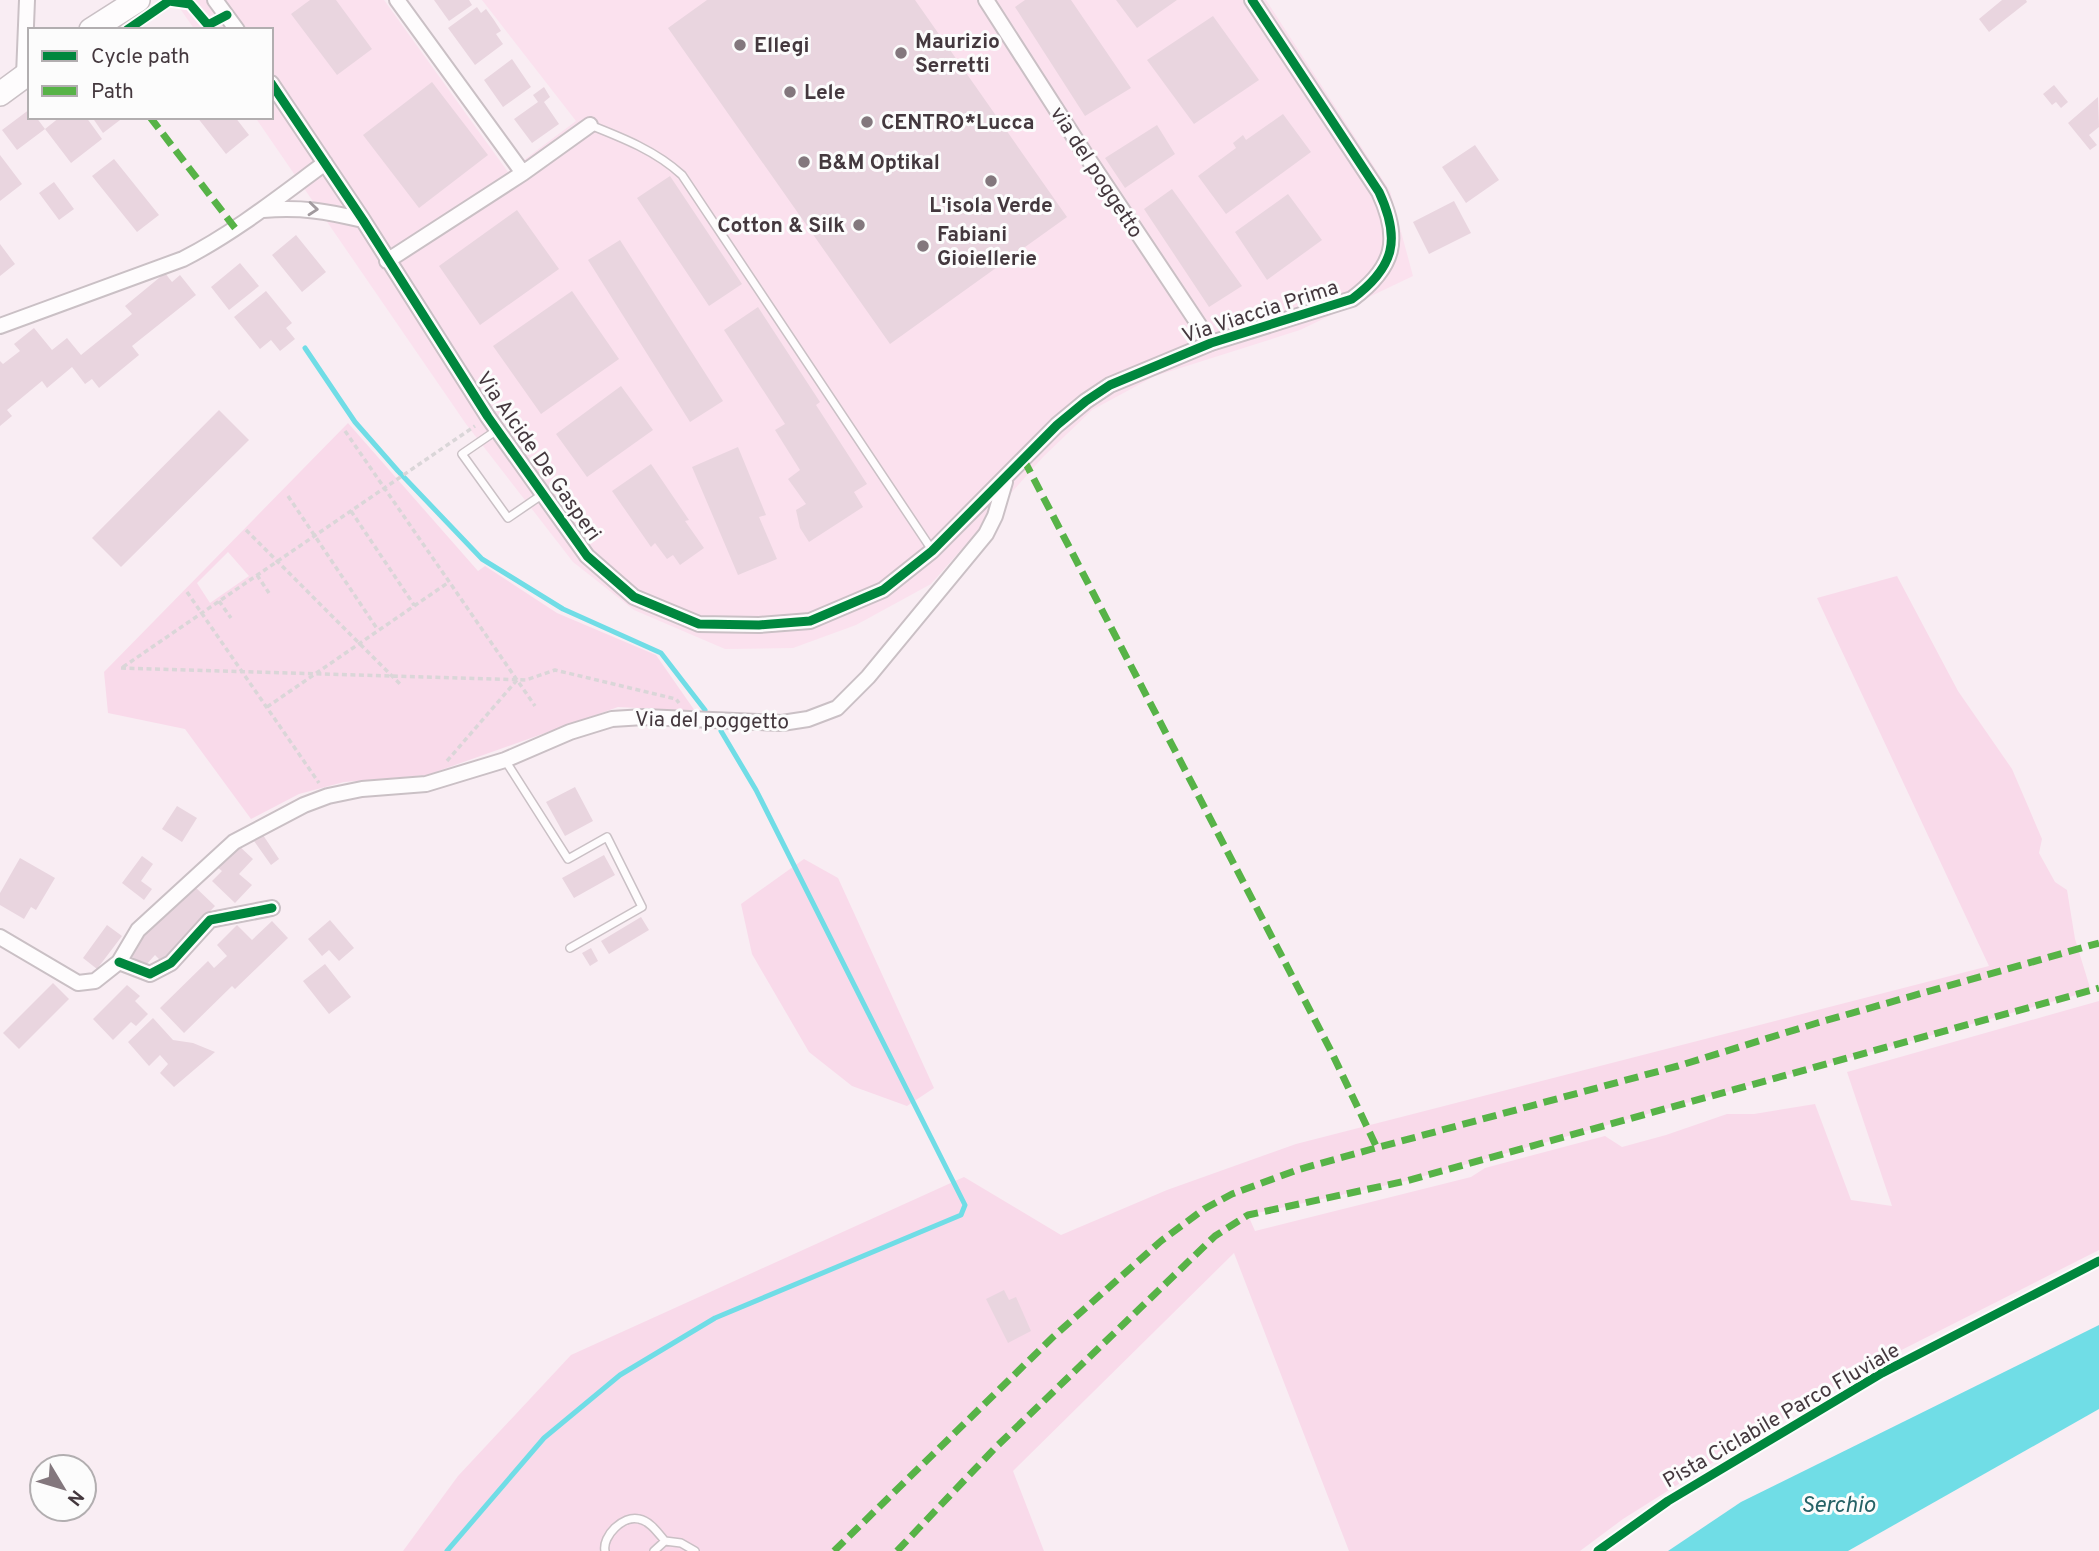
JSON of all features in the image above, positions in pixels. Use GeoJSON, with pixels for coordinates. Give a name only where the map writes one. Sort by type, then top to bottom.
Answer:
{"type":"FeatureCollection","features":[{"type":"Feature","properties":{"kind":"main road"},"geometry":{"type":"LineString","coordinates":[[94,28],[121,7],[138,0]]}},
{"type":"Feature","properties":{"kind":"main road"},"geometry":{"type":"LineString","coordinates":[[0,94],[27,74]]}},
{"type":"Feature","properties":{"kind":"street"},"geometry":{"type":"LineString","coordinates":[[27,0],[27,74]]}},
{"type":"Feature","properties":{"kind":"street"},"geometry":{"type":"LineString","coordinates":[[397,0],[523,173]]}},
{"type":"Feature","properties":{"kind":"street","name":"via del poggetto"},"geometry":{"type":"LineString","coordinates":[[986,0],[1085,155],[1211,343]]}},
{"type":"Feature","properties":{"kind":"street","name":"Via Viaccia Prima"},"geometry":{"type":"LineString","coordinates":[[1001,482],[1057,425],[1110,385],[1211,343],[1352,299],[1365,290],[1378,274],[1391,247],[1393,233],[1379,192],[1252,0]]}},
{"type":"Feature","properties":{"kind":"street"},"geometry":{"type":"LineString","coordinates":[[219,2],[236,28]]}},
{"type":"Feature","properties":{"kind":"street","name":"Via Alcide De Gasperi"},"geometry":{"type":"LineString","coordinates":[[273,86],[363,220],[488,417],[587,556],[634,597],[699,624],[759,625],[810,621],[883,590],[932,551],[1001,482]]}},
{"type":"Feature","properties":{"kind":"street"},"geometry":{"type":"LineString","coordinates":[[387,261],[523,173],[590,125]]}},
{"type":"Feature","properties":{"kind":"street"},"geometry":{"type":"LineString","coordinates":[[0,326],[183,259],[261,210],[325,163]]}},
{"type":"Feature","properties":{"kind":"street"},"geometry":{"type":"LineString","coordinates":[[261,210],[323,210],[363,220]]}},
{"type":"Feature","properties":{"kind":"street","name":"Via del poggetto"},"geometry":{"type":"LineString","coordinates":[[119,962],[138,930],[234,842],[328,796],[362,789],[426,785],[506,761],[570,732],[612,719],[644,717],[782,723],[808,719],[837,708],[868,677],[986,534],[995,516],[1001,482]]}},
{"type":"Feature","properties":{"kind":"street"},"geometry":{"type":"LineString","coordinates":[[0,937],[78,984],[95,981],[119,962],[150,974],[171,963],[210,920],[272,908]]}},
{"type":"Feature","properties":{"kind":"lane"},"geometry":{"type":"LineString","coordinates":[[590,125],[633,141],[672,165],[682,175],[932,551]]}},
{"type":"Feature","properties":{"kind":"lane"},"geometry":{"type":"LineString","coordinates":[[498,430],[462,454],[508,518],[543,494]]}},
{"type":"Feature","properties":{"kind":"lane"},"geometry":{"type":"LineString","coordinates":[[506,761],[568,859],[607,837],[642,907],[570,948]]}},
{"type":"Feature","properties":{"kind":"lane"},"geometry":{"type":"LineString","coordinates":[[605,1551],[604,1546],[609,1535],[628,1519],[639,1519],[649,1524],[665,1541],[681,1543],[695,1551]]}},
{"type":"Feature","properties":{"kind":"lane"},"geometry":{"type":"LineString","coordinates":[[654,1551],[665,1541]]}},
{"type":"Feature","properties":{"kind":"path"},"geometry":{"type":"LineString","coordinates":[[488,417],[121,668],[517,680],[526,680],[555,670],[676,699],[696,720]]}},
{"type":"Feature","properties":{"kind":"path"},"geometry":{"type":"LineString","coordinates":[[345,431],[535,706]]}},
{"type":"Feature","properties":{"kind":"path"},"geometry":{"type":"LineString","coordinates":[[448,444],[452,450]]}},
{"type":"Feature","properties":{"kind":"path"},"geometry":{"type":"LineString","coordinates":[[288,496],[378,631]]}},
{"type":"Feature","properties":{"kind":"path"},"geometry":{"type":"LineString","coordinates":[[351,511],[415,605]]}},
{"type":"Feature","properties":{"kind":"path"},"geometry":{"type":"LineString","coordinates":[[246,530],[400,684]]}},
{"type":"Feature","properties":{"kind":"path"},"geometry":{"type":"LineString","coordinates":[[257,575],[269,593]]}},
{"type":"Feature","properties":{"kind":"path"},"geometry":{"type":"LineString","coordinates":[[267,707],[449,582]]}},
{"type":"Feature","properties":{"kind":"path"},"geometry":{"type":"LineString","coordinates":[[187,592],[328,796]]}},
{"type":"Feature","properties":{"kind":"path"},"geometry":{"type":"LineString","coordinates":[[219,601],[231,618]]}},
{"type":"Feature","properties":{"kind":"path"},"geometry":{"type":"LineString","coordinates":[[426,785],[517,680]]}},
{"type":"Feature","properties":{"kind":"shaded area"},"geometry":{"type":"Polygon","coordinates":[[[174,0],[384,0],[508,172],[576,121],[482,0],[1266,0],[1390,191],[1413,276],[1300,330],[1155,376],[1092,410],[1043,457],[931,584],[856,625],[793,648],[725,649],[634,610],[573,562],[466,424],[256,119],[273,119],[273,28],[194,28],[174,0]]]}},
{"type":"Feature","properties":{"kind":"shaded area"},"geometry":{"type":"Polygon","coordinates":[[[348,423],[478,571],[485,566],[557,613],[656,655],[695,711],[618,707],[427,775],[344,782],[299,794],[251,819],[185,729],[108,713],[104,672],[348,423]],[[228,552],[197,583],[210,603],[249,576],[228,552]]]}},
{"type":"Feature","properties":{"kind":"shaded area"},"geometry":{"type":"Polygon","coordinates":[[[1897,576],[1958,691],[2012,769],[2042,839],[2039,853],[2055,882],[2067,890],[2075,939],[2091,991],[1406,1181],[1248,1215],[1255,1231],[1471,1177],[1485,1168],[1605,1136],[1622,1147],[1727,1114],[1754,1114],[1815,1104],[1851,1200],[1892,1206],[1847,1072],[2099,1001],[2099,1250],[1852,1375],[1623,1519],[1580,1551],[1349,1551],[1234,1253],[1013,1471],[1044,1551],[403,1551],[458,1476],[571,1355],[964,1177],[1061,1235],[1167,1190],[1296,1144],[1989,966],[1817,598],[1897,576]]]}},
{"type":"Feature","properties":{"kind":"shaded area"},"geometry":{"type":"Polygon","coordinates":[[[804,859],[838,878],[934,1088],[907,1106],[852,1086],[809,1052],[752,954],[741,904],[804,859]]]}},
{"type":"Feature","properties":{"kind":"water","name":"Serchio"},"geometry":{"type":"Polygon","coordinates":[[[2099,1325],[2099,1409],[1848,1551],[1668,1551],[1741,1502],[2099,1325]]]}},
{"type":"Feature","properties":{"kind":"building"},"geometry":{"type":"Polygon","coordinates":[[[310,0],[336,0],[372,49],[337,75],[291,14],[310,0]]]}},
{"type":"Feature","properties":{"kind":"building"},"geometry":{"type":"Polygon","coordinates":[[[434,0],[469,0],[472,5],[449,21],[434,0]]]}},
{"type":"Feature","properties":{"kind":"building","name":"CENTRO*Lucca"},"geometry":{"type":"Polygon","coordinates":[[[707,0],[915,0],[1067,217],[890,344],[668,28],[707,0]]]}},
{"type":"Feature","properties":{"kind":"building"},"geometry":{"type":"Polygon","coordinates":[[[1025,0],[1071,0],[1131,88],[1085,116],[1015,7],[1025,0]]]}},
{"type":"Feature","properties":{"kind":"building"},"geometry":{"type":"Polygon","coordinates":[[[1116,0],[1177,0],[1137,28],[1116,0]]]}},
{"type":"Feature","properties":{"kind":"building"},"geometry":{"type":"Polygon","coordinates":[[[2002,0],[2027,2],[1989,32],[1979,19],[2002,0]]]}},
{"type":"Feature","properties":{"kind":"building"},"geometry":{"type":"Polygon","coordinates":[[[477,7],[481,13],[486,9],[494,20],[501,31],[496,34],[503,44],[475,65],[448,28],[477,7]]]}},
{"type":"Feature","properties":{"kind":"building"},"geometry":{"type":"Polygon","coordinates":[[[1213,16],[1259,80],[1194,124],[1147,60],[1213,16]]]}},
{"type":"Feature","properties":{"kind":"building"},"geometry":{"type":"Polygon","coordinates":[[[512,59],[531,87],[503,107],[484,80],[512,59]]]}},
{"type":"Feature","properties":{"kind":"building"},"geometry":{"type":"Polygon","coordinates":[[[432,82],[488,155],[419,208],[363,135],[432,82]]]}},
{"type":"Feature","properties":{"kind":"building"},"geometry":{"type":"Polygon","coordinates":[[[2054,85],[2068,102],[2061,108],[2056,102],[2052,105],[2043,94],[2054,85]]]}},
{"type":"Feature","properties":{"kind":"building"},"geometry":{"type":"Polygon","coordinates":[[[544,87],[550,97],[544,102],[559,124],[532,143],[514,119],[538,102],[533,95],[544,87]]]}},
{"type":"Feature","properties":{"kind":"building"},"geometry":{"type":"Polygon","coordinates":[[[2098,97],[2099,127],[2089,135],[2097,145],[2090,150],[2068,123],[2098,97]]]}},
{"type":"Feature","properties":{"kind":"building"},"geometry":{"type":"Polygon","coordinates":[[[28,110],[28,119],[38,119],[45,129],[17,150],[2,130],[28,110]]]}},
{"type":"Feature","properties":{"kind":"building"},"geometry":{"type":"Polygon","coordinates":[[[1283,114],[1311,152],[1226,214],[1198,176],[1236,148],[1233,143],[1243,135],[1246,140],[1283,114]]]}},
{"type":"Feature","properties":{"kind":"building"},"geometry":{"type":"Polygon","coordinates":[[[58,119],[87,119],[102,139],[71,163],[45,129],[58,119]]]}},
{"type":"Feature","properties":{"kind":"building"},"geometry":{"type":"Polygon","coordinates":[[[93,119],[121,119],[103,133],[93,119]]]}},
{"type":"Feature","properties":{"kind":"building"},"geometry":{"type":"Polygon","coordinates":[[[199,119],[237,119],[249,135],[226,154],[199,119]]]}},
{"type":"Feature","properties":{"kind":"building"},"geometry":{"type":"Polygon","coordinates":[[[1157,125],[1175,154],[1125,188],[1105,158],[1157,125]]]}},
{"type":"Feature","properties":{"kind":"building"},"geometry":{"type":"Polygon","coordinates":[[[1475,145],[1499,180],[1466,203],[1442,167],[1475,145]]]}},
{"type":"Feature","properties":{"kind":"building"},"geometry":{"type":"Polygon","coordinates":[[[0,155],[22,184],[0,201],[0,155]]]}},
{"type":"Feature","properties":{"kind":"building"},"geometry":{"type":"Polygon","coordinates":[[[114,159],[159,215],[137,232],[92,176],[114,159]]]}},
{"type":"Feature","properties":{"kind":"building"},"geometry":{"type":"Polygon","coordinates":[[[670,176],[742,284],[709,306],[637,198],[670,176]]]}},
{"type":"Feature","properties":{"kind":"building"},"geometry":{"type":"Polygon","coordinates":[[[54,182],[74,209],[59,220],[39,193],[54,182]]]}},
{"type":"Feature","properties":{"kind":"building"},"geometry":{"type":"Polygon","coordinates":[[[1172,189],[1242,286],[1209,307],[1144,209],[1172,189]]]}},
{"type":"Feature","properties":{"kind":"building"},"geometry":{"type":"Polygon","coordinates":[[[1288,194],[1322,240],[1267,280],[1235,232],[1288,194]]]}},
{"type":"Feature","properties":{"kind":"building"},"geometry":{"type":"Polygon","coordinates":[[[1454,201],[1471,233],[1429,254],[1413,222],[1454,201]]]}},
{"type":"Feature","properties":{"kind":"building"},"geometry":{"type":"Polygon","coordinates":[[[517,210],[559,269],[480,325],[439,266],[517,210]]]}},
{"type":"Feature","properties":{"kind":"building"},"geometry":{"type":"Polygon","coordinates":[[[296,235],[326,272],[302,292],[272,255],[296,235]]]}},
{"type":"Feature","properties":{"kind":"building"},"geometry":{"type":"Polygon","coordinates":[[[620,240],[723,401],[690,422],[588,260],[620,240]]]}},
{"type":"Feature","properties":{"kind":"building"},"geometry":{"type":"Polygon","coordinates":[[[0,244],[15,264],[0,276],[0,244]]]}},
{"type":"Feature","properties":{"kind":"building"},"geometry":{"type":"Polygon","coordinates":[[[240,263],[259,286],[229,310],[211,287],[240,263]]]}},
{"type":"Feature","properties":{"kind":"building"},"geometry":{"type":"Polygon","coordinates":[[[165,273],[172,282],[180,275],[196,295],[132,346],[139,355],[99,388],[92,379],[85,384],[72,367],[47,388],[42,381],[7,410],[12,416],[0,426],[0,361],[3,364],[20,351],[14,344],[34,328],[52,350],[67,338],[81,355],[132,314],[125,306],[165,273]]]}},
{"type":"Feature","properties":{"kind":"building"},"geometry":{"type":"Polygon","coordinates":[[[266,291],[292,323],[286,328],[295,339],[280,351],[271,340],[260,349],[234,317],[266,291]]]}},
{"type":"Feature","properties":{"kind":"building"},"geometry":{"type":"Polygon","coordinates":[[[572,291],[619,359],[541,414],[493,346],[572,291]]]}},
{"type":"Feature","properties":{"kind":"building"},"geometry":{"type":"Polygon","coordinates":[[[758,307],[820,402],[816,405],[867,484],[854,492],[863,507],[809,542],[800,528],[796,510],[806,504],[788,479],[800,470],[775,430],[785,424],[724,330],[758,307]]]}},
{"type":"Feature","properties":{"kind":"building"},"geometry":{"type":"Polygon","coordinates":[[[621,386],[653,430],[587,477],[556,434],[621,386]]]}},
{"type":"Feature","properties":{"kind":"building"},"geometry":{"type":"Polygon","coordinates":[[[219,410],[249,440],[121,567],[92,538],[219,410]]]}},
{"type":"Feature","properties":{"kind":"building"},"geometry":{"type":"Polygon","coordinates":[[[738,447],[766,515],[759,517],[777,559],[738,575],[692,467],[738,447]]]}},
{"type":"Feature","properties":{"kind":"building"},"geometry":{"type":"Polygon","coordinates":[[[651,464],[689,520],[685,521],[704,548],[680,565],[673,555],[667,559],[655,543],[651,547],[612,491],[651,464]]]}},
{"type":"Feature","properties":{"kind":"building"},"geometry":{"type":"Polygon","coordinates":[[[575,787],[593,821],[565,836],[546,802],[575,787]]]}},
{"type":"Feature","properties":{"kind":"building"},"geometry":{"type":"Polygon","coordinates":[[[177,806],[197,818],[182,842],[162,829],[177,806]]]}},
{"type":"Feature","properties":{"kind":"building"},"geometry":{"type":"Polygon","coordinates":[[[263,835],[279,859],[271,865],[254,841],[263,835]]]}},
{"type":"Feature","properties":{"kind":"building"},"geometry":{"type":"Polygon","coordinates":[[[238,845],[253,859],[239,874],[252,885],[235,903],[212,881],[222,871],[217,867],[238,845]]]}},
{"type":"Feature","properties":{"kind":"building"},"geometry":{"type":"Polygon","coordinates":[[[604,855],[615,875],[574,898],[562,878],[604,855]]]}},
{"type":"Feature","properties":{"kind":"building"},"geometry":{"type":"Polygon","coordinates":[[[142,856],[153,864],[141,881],[152,889],[144,900],[122,883],[142,856]]]}},
{"type":"Feature","properties":{"kind":"building"},"geometry":{"type":"Polygon","coordinates":[[[20,858],[55,878],[36,910],[31,907],[24,919],[0,905],[0,893],[20,858]]]}},
{"type":"Feature","properties":{"kind":"building"},"geometry":{"type":"Polygon","coordinates":[[[193,885],[215,906],[162,962],[155,955],[144,967],[128,953],[193,885]]]}},
{"type":"Feature","properties":{"kind":"building"},"geometry":{"type":"Polygon","coordinates":[[[641,917],[649,930],[609,954],[601,941],[641,917]]]}},
{"type":"Feature","properties":{"kind":"building"},"geometry":{"type":"Polygon","coordinates":[[[330,920],[354,948],[339,961],[329,950],[322,956],[308,939],[330,920]]]}},
{"type":"Feature","properties":{"kind":"building"},"geometry":{"type":"Polygon","coordinates":[[[272,921],[288,938],[235,989],[232,986],[184,1033],[160,1008],[208,961],[214,968],[227,956],[217,945],[237,925],[252,940],[272,921]]]}},
{"type":"Feature","properties":{"kind":"building"},"geometry":{"type":"Polygon","coordinates":[[[107,925],[122,936],[97,969],[83,958],[107,925]]]}},
{"type":"Feature","properties":{"kind":"building"},"geometry":{"type":"Polygon","coordinates":[[[591,948],[598,961],[590,966],[582,953],[591,948]]]}},
{"type":"Feature","properties":{"kind":"building"},"geometry":{"type":"Polygon","coordinates":[[[325,964],[351,997],[329,1014],[303,981],[325,964]]]}},
{"type":"Feature","properties":{"kind":"building"},"geometry":{"type":"Polygon","coordinates":[[[53,983],[69,999],[19,1049],[3,1033],[53,983]]]}},
{"type":"Feature","properties":{"kind":"building"},"geometry":{"type":"Polygon","coordinates":[[[127,985],[140,996],[135,1001],[148,1014],[136,1026],[131,1022],[113,1040],[93,1019],[127,985]]]}},
{"type":"Feature","properties":{"kind":"building"},"geometry":{"type":"Polygon","coordinates":[[[153,1018],[173,1040],[193,1043],[215,1052],[174,1087],[160,1073],[168,1064],[160,1055],[149,1066],[128,1042],[153,1018]]]}},
{"type":"Feature","properties":{"kind":"building"},"geometry":{"type":"Polygon","coordinates":[[[1004,1290],[1009,1300],[1016,1297],[1031,1331],[1008,1343],[986,1299],[1004,1290]]]}},
{"type":"Feature","properties":{"kind":"waterway"},"geometry":{"type":"LineString","coordinates":[[305,348],[355,422],[482,559],[563,609],[661,653],[705,710]]}},
{"type":"Feature","properties":{"kind":"waterway"},"geometry":{"type":"LineString","coordinates":[[447,1551],[544,1438],[620,1375],[715,1318],[961,1215],[965,1205],[756,790],[721,731]]}},
{"type":"Feature","properties":{"kind":"marked path"},"geometry":{"type":"LineString","coordinates":[[152,119],[235,228]]}},
{"type":"Feature","properties":{"kind":"marked path"},"geometry":{"type":"LineString","coordinates":[[1024,460],[1331,1051],[1377,1148]]}},
{"type":"Feature","properties":{"kind":"marked path"},"geometry":{"type":"LineString","coordinates":[[834,1551],[1053,1337],[1161,1241],[1204,1209],[1232,1194],[1297,1170],[1678,1066],[1817,1023],[2099,943]]}},
{"type":"Feature","properties":{"kind":"marked path"},"geometry":{"type":"LineString","coordinates":[[897,1551],[996,1447],[1215,1236],[1248,1215],[1406,1181],[2099,988]]}},
{"type":"Feature","properties":{"kind":"cycle path"},"geometry":{"type":"LineString","coordinates":[[273,86],[363,220],[488,417],[587,556],[634,597],[699,624],[759,625],[810,621],[883,590],[932,551],[1057,425],[1110,385],[1211,343],[1352,299],[1377,275],[1390,251],[1391,238],[1390,224],[1379,192],[1252,0]]}},
{"type":"Feature","properties":{"kind":"cycle path"},"geometry":{"type":"LineString","coordinates":[[130,28],[169,1],[190,4],[208,25],[227,15]]}},
{"type":"Feature","properties":{"kind":"cycle path"},"geometry":{"type":"LineString","coordinates":[[119,962],[150,974],[171,963],[210,920],[272,908]]}},
{"type":"Feature","properties":{"kind":"cycle path","name":"Pista Ciclabile Parco Fluviale"},"geometry":{"type":"LineString","coordinates":[[1598,1551],[1668,1501],[1882,1373],[2099,1261]]}},
{"type":"Feature","properties":{"kind":"place","name":"Ellegi"},"geometry":{"type":"Point","coordinates":[740,45]}},
{"type":"Feature","properties":{"kind":"place","name":"Maurizio Serretti"},"geometry":{"type":"Point","coordinates":[901,53]}},
{"type":"Feature","properties":{"kind":"place","name":"Lele"},"geometry":{"type":"Point","coordinates":[790,92]}},
{"type":"Feature","properties":{"kind":"place","name":"CENTRO*Lucca"},"geometry":{"type":"Point","coordinates":[867,122]}},
{"type":"Feature","properties":{"kind":"place","name":"B&M Optikal"},"geometry":{"type":"Point","coordinates":[804,162]}},
{"type":"Feature","properties":{"kind":"place","name":"L'isola Verde"},"geometry":{"type":"Point","coordinates":[991,181]}},
{"type":"Feature","properties":{"kind":"place","name":"Cotton & Silk"},"geometry":{"type":"Point","coordinates":[859,225]}},
{"type":"Feature","properties":{"kind":"place","name":"Fabiani Gioiellerie"},"geometry":{"type":"Point","coordinates":[923,246]}}]}
